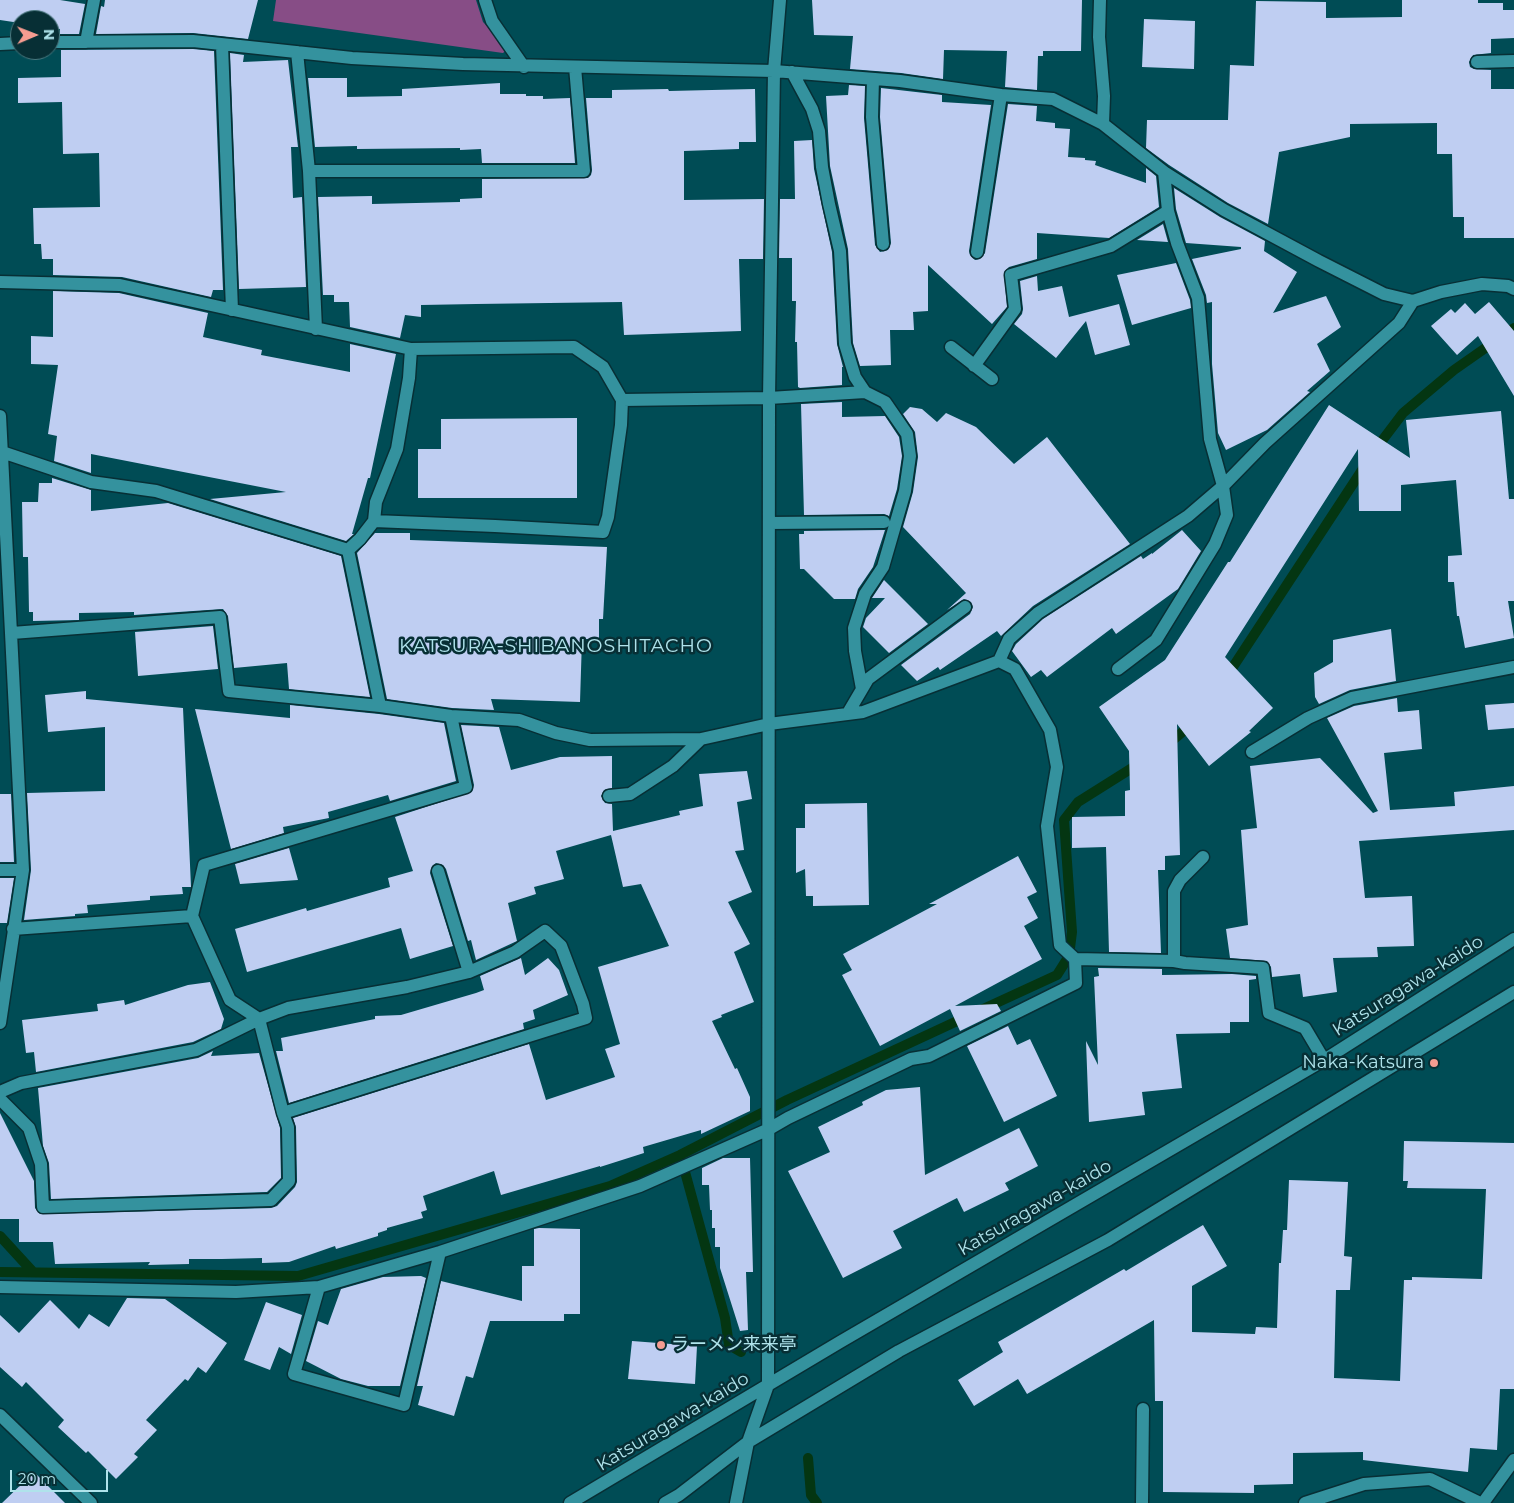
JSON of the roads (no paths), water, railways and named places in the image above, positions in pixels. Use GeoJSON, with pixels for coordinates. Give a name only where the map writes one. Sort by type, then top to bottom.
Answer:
{"type":"FeatureCollection","features":[{"type":"Feature","properties":{"kind":"street"},"geometry":{"type":"LineString","coordinates":[[86,42],[94,0]]}},
{"type":"Feature","properties":{"kind":"street"},"geometry":{"type":"LineString","coordinates":[[485,0],[492,21],[524,67]]}},
{"type":"Feature","properties":{"kind":"street"},"geometry":{"type":"LineString","coordinates":[[736,1503],[748,1442],[768,1385],[769,398],[774,71],[780,0]]}},
{"type":"Feature","properties":{"kind":"street"},"geometry":{"type":"LineString","coordinates":[[1100,0],[1099,37],[1104,96],[1103,124]]}},
{"type":"Feature","properties":{"kind":"street"},"geometry":{"type":"LineString","coordinates":[[60,42],[193,41],[352,58],[524,67],[792,72],[1052,99],[1103,124],[1164,172],[1224,210],[1384,294],[1413,301],[1441,292],[1482,284],[1508,286],[1514,289]]}},
{"type":"Feature","properties":{"kind":"street"},"geometry":{"type":"LineString","coordinates":[[222,45],[232,310]]}},
{"type":"Feature","properties":{"kind":"street"},"geometry":{"type":"LineString","coordinates":[[298,52],[309,171],[316,328]]}},
{"type":"Feature","properties":{"kind":"street"},"geometry":{"type":"LineString","coordinates":[[1477,62],[1514,61]]}},
{"type":"Feature","properties":{"kind":"street"},"geometry":{"type":"LineString","coordinates":[[309,171],[584,171],[575,67]]}},
{"type":"Feature","properties":{"kind":"street"},"geometry":{"type":"LineString","coordinates":[[792,72],[812,109],[819,131],[829,204],[840,251],[846,344],[855,377],[865,392],[885,402],[907,434],[910,456],[905,491],[883,567],[866,594],[854,628],[855,651],[862,689]]}},
{"type":"Feature","properties":{"kind":"street"},"geometry":{"type":"LineString","coordinates":[[873,79],[872,117],[883,244]]}},
{"type":"Feature","properties":{"kind":"street"},"geometry":{"type":"LineString","coordinates":[[977,252],[1001,95]]}},
{"type":"Feature","properties":{"kind":"street"},"geometry":{"type":"LineString","coordinates":[[1118,669],[1156,640],[1214,544],[1228,514],[1223,486],[1210,439],[1198,298],[1168,211],[1164,172]]}},
{"type":"Feature","properties":{"kind":"street"},"geometry":{"type":"LineString","coordinates":[[974,366],[1015,309],[1011,275],[1111,246],[1168,211]]}},
{"type":"Feature","properties":{"kind":"street"},"geometry":{"type":"LineString","coordinates":[[0,282],[120,285],[411,349],[574,347],[603,367],[622,400],[621,425],[609,508],[603,532],[374,522]]}},
{"type":"Feature","properties":{"kind":"street"},"geometry":{"type":"LineString","coordinates":[[12,632],[220,617],[229,691],[380,706],[451,716],[519,720],[556,733],[590,740],[701,738],[769,724],[863,712],[999,660],[1009,639],[1038,613],[1188,516],[1223,486],[1272,436],[1399,323],[1413,301]]}},
{"type":"Feature","properties":{"kind":"street"},"geometry":{"type":"LineString","coordinates":[[951,347],[992,379]]}},
{"type":"Feature","properties":{"kind":"street"},"geometry":{"type":"LineString","coordinates":[[348,550],[374,522],[376,502],[397,449],[409,378],[411,349]]}},
{"type":"Feature","properties":{"kind":"street"},"geometry":{"type":"LineString","coordinates":[[622,400],[769,398],[865,392]]}},
{"type":"Feature","properties":{"kind":"street"},"geometry":{"type":"LineString","coordinates":[[0,416],[23,870],[0,1023]]}},
{"type":"Feature","properties":{"kind":"street"},"geometry":{"type":"LineString","coordinates":[[2,452],[92,482],[156,491],[348,550]]}},
{"type":"Feature","properties":{"kind":"street"},"geometry":{"type":"LineString","coordinates":[[769,523],[884,522]]}},
{"type":"Feature","properties":{"kind":"street"},"geometry":{"type":"LineString","coordinates":[[348,550],[380,706]]}},
{"type":"Feature","properties":{"kind":"street"},"geometry":{"type":"LineString","coordinates":[[848,713],[868,679],[965,607]]}},
{"type":"Feature","properties":{"kind":"street"},"geometry":{"type":"LineString","coordinates":[[999,660],[1015,669],[1050,730],[1057,767],[1047,826],[1060,945],[1075,959],[1174,960],[1185,964],[1263,968],[1269,1013],[1306,1028],[1324,1060]]}},
{"type":"Feature","properties":{"kind":"street"},"geometry":{"type":"LineString","coordinates":[[1252,752],[1308,718],[1352,698],[1514,667]]}},
{"type":"Feature","properties":{"kind":"street"},"geometry":{"type":"LineString","coordinates":[[0,1099],[29,1128],[41,1164],[43,1207],[271,1200],[289,1181],[288,1127],[259,1019],[230,1000],[192,916],[204,865],[466,787],[451,716]]}},
{"type":"Feature","properties":{"kind":"street"},"geometry":{"type":"LineString","coordinates":[[609,796],[630,794],[673,766],[701,738]]}},
{"type":"Feature","properties":{"kind":"street"},"geometry":{"type":"LineString","coordinates":[[1174,960],[1174,891],[1180,880],[1203,857]]}},
{"type":"Feature","properties":{"kind":"street"},"geometry":{"type":"LineString","coordinates":[[0,870],[23,870]]}},
{"type":"Feature","properties":{"kind":"street"},"geometry":{"type":"LineString","coordinates":[[438,871],[469,972]]}},
{"type":"Feature","properties":{"kind":"street"},"geometry":{"type":"LineString","coordinates":[[13,929],[192,916]]}},
{"type":"Feature","properties":{"kind":"street"},"geometry":{"type":"LineString","coordinates":[[0,1092],[20,1083],[196,1050],[259,1019],[288,1008],[407,987],[469,972],[515,952],[545,931],[560,946],[583,1004],[586,1018],[283,1113]]}},
{"type":"Feature","properties":{"kind":"street","name":"Katsuragawa-kaido"},"geometry":{"type":"LineString","coordinates":[[570,1503],[1324,1060],[1514,939]]}},
{"type":"Feature","properties":{"kind":"street"},"geometry":{"type":"LineString","coordinates":[[0,1287],[236,1292],[319,1287],[440,1252],[640,1186],[769,1129],[911,1059],[928,1056],[1076,983],[1075,959]]}},
{"type":"Feature","properties":{"kind":"street"},"geometry":{"type":"LineString","coordinates":[[666,1503],[748,1442],[899,1350],[1108,1240],[1514,992]]}},
{"type":"Feature","properties":{"kind":"street"},"geometry":{"type":"LineString","coordinates":[[319,1287],[294,1374],[404,1405],[440,1252]]}},
{"type":"Feature","properties":{"kind":"street"},"geometry":{"type":"LineString","coordinates":[[1142,1503],[1143,1409]]}},
{"type":"Feature","properties":{"kind":"street"},"geometry":{"type":"LineString","coordinates":[[0,1414],[91,1503]]}},
{"type":"Feature","properties":{"kind":"street"},"geometry":{"type":"LineString","coordinates":[[1305,1503],[1364,1484],[1430,1479],[1481,1503],[1514,1460]]}},
{"type":"Feature","properties":{"kind":"waterway"},"geometry":{"type":"LineString","coordinates":[[1375,450],[1403,413],[1454,370],[1514,328]]}},
{"type":"Feature","properties":{"kind":"waterway"},"geometry":{"type":"LineString","coordinates":[[1227,676],[1366,464]]}},
{"type":"Feature","properties":{"kind":"waterway"},"geometry":{"type":"LineString","coordinates":[[1167,745],[1192,724]]}},
{"type":"Feature","properties":{"kind":"waterway"},"geometry":{"type":"LineString","coordinates":[[981,1010],[1057,975],[1069,956],[1072,932],[1064,820],[1078,802],[1140,763]]}},
{"type":"Feature","properties":{"kind":"waterway"},"geometry":{"type":"LineString","coordinates":[[0,1272],[298,1276],[610,1186],[680,1155],[787,1100],[968,1016]]}},
{"type":"Feature","properties":{"kind":"waterway"},"geometry":{"type":"LineString","coordinates":[[682,1161],[725,1318],[729,1345],[741,1352]]}},
{"type":"Feature","properties":{"kind":"waterway"},"geometry":{"type":"LineString","coordinates":[[0,1236],[33,1272]]}},
{"type":"Feature","properties":{"kind":"waterway"},"geometry":{"type":"LineString","coordinates":[[808,1458],[811,1495],[817,1503]]}},
{"type":"Feature","properties":{"kind":"place","name":"Naka-Katsura"},"geometry":{"type":"Point","coordinates":[1434,1063]}},
{"type":"Feature","properties":{"kind":"place","name":"ラーメン来来亭"},"geometry":{"type":"Point","coordinates":[661,1345]}},
{"type":"Feature","properties":{"kind":"district","name":"KATSURA-SHIBANOSHITACHO"},"geometry":{"type":"Point","coordinates":[556,646]}}]}
